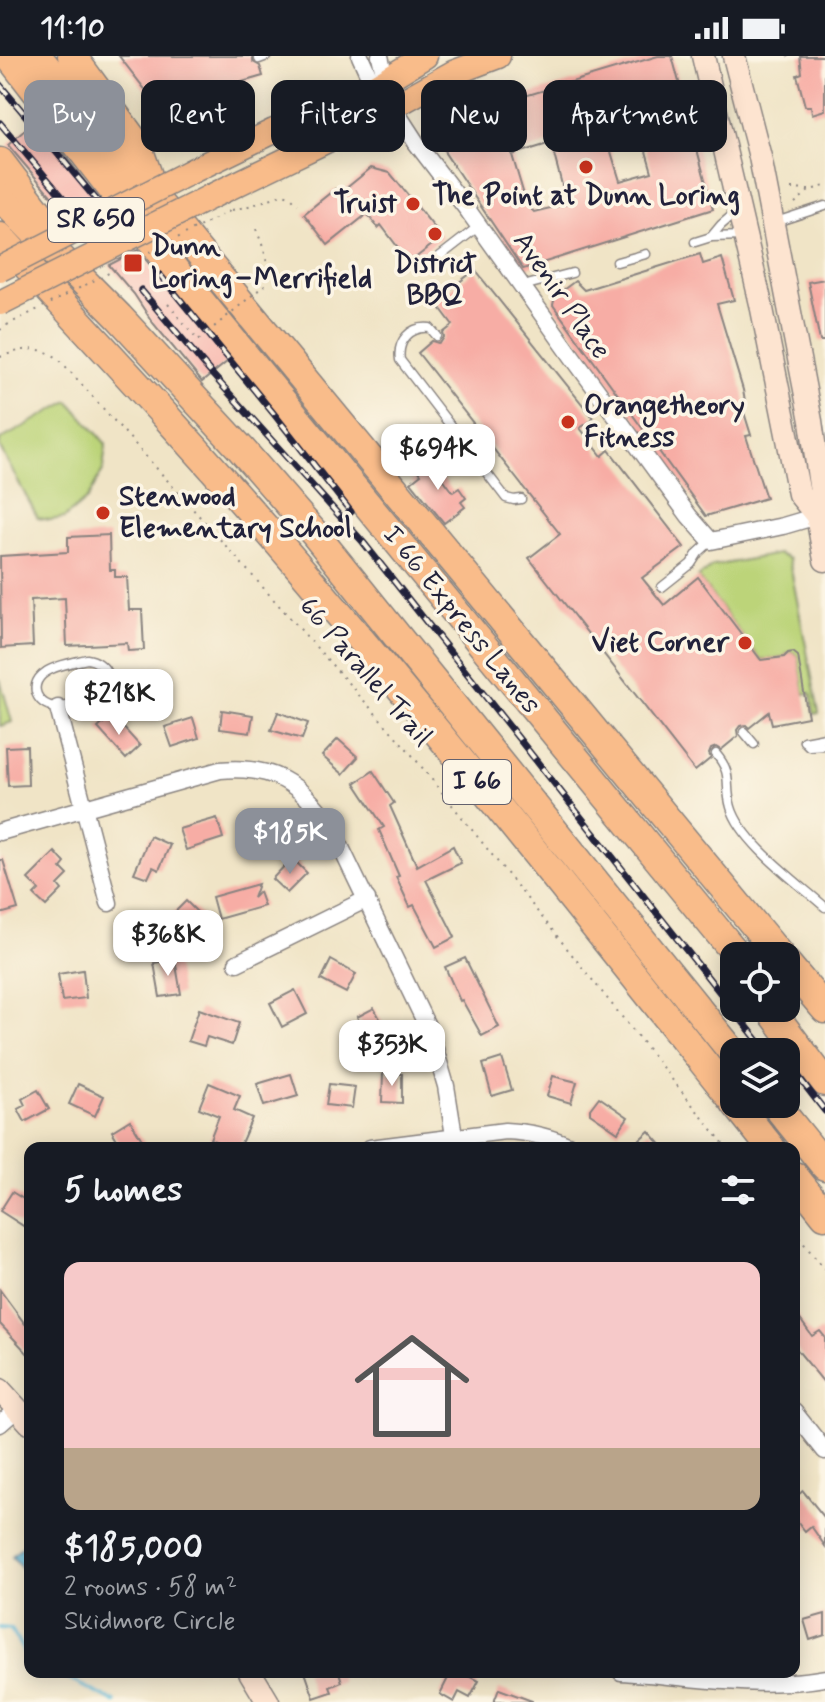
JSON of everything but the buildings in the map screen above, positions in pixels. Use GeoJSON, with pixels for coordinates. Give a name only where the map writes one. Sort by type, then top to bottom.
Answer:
{"type":"FeatureCollection","features":[{"type":"Feature","properties":{"kind":"highway","name":"I 66 Express Lanes"},"geometry":{"type":"LineString","coordinates":[[9,56],[28,80]]}},
{"type":"Feature","properties":{"kind":"highway"},"geometry":{"type":"LineString","coordinates":[[37,56],[768,942]]}},
{"type":"Feature","properties":{"kind":"highway"},"geometry":{"type":"LineString","coordinates":[[72,56],[137,145],[160,207]]}},
{"type":"Feature","properties":{"kind":"highway"},"geometry":{"type":"LineString","coordinates":[[0,60],[24,82]]}},
{"type":"Feature","properties":{"kind":"highway","name":"I 66 Express Lanes"},"geometry":{"type":"LineString","coordinates":[[84,152],[177,273],[727,942]]}},
{"type":"Feature","properties":{"kind":"highway"},"geometry":{"type":"LineString","coordinates":[[0,162],[119,317]]}},
{"type":"Feature","properties":{"kind":"highway","name":"I 66 Express Lanes"},"geometry":{"type":"LineString","coordinates":[[0,197],[119,317],[314,533],[721,1038]]}},
{"type":"Feature","properties":{"kind":"highway","name":"I 66"},"geometry":{"type":"LineString","coordinates":[[0,237],[214,468],[328,600],[720,1083]]}},
{"type":"Feature","properties":{"kind":"highway"},"geometry":{"type":"LineString","coordinates":[[642,839],[720,943]]}},
{"type":"Feature","properties":{"kind":"highway"},"geometry":{"type":"LineString","coordinates":[[800,980],[825,1009]]}},
{"type":"Feature","properties":{"kind":"highway"},"geometry":{"type":"LineString","coordinates":[[780,1022],[825,1082]]}},
{"type":"Feature","properties":{"kind":"highway"},"geometry":{"type":"LineString","coordinates":[[793,1022],[825,1061]]}},
{"type":"Feature","properties":{"kind":"highway","name":"I 66"},"geometry":{"type":"LineString","coordinates":[[748,1118],[766,1142]]}},
{"type":"Feature","properties":{"kind":"highway"},"geometry":{"type":"LineString","coordinates":[[786,1118],[825,1166]]}},
{"type":"Feature","properties":{"kind":"highway"},"geometry":{"type":"LineString","coordinates":[[800,1184],[825,1215]]}},
{"type":"Feature","properties":{"kind":"main road","name":"SR 650"},"geometry":{"type":"LineString","coordinates":[[0,269],[380,74],[425,56]]}},
{"type":"Feature","properties":{"kind":"main road","name":"SR 650"},"geometry":{"type":"LineString","coordinates":[[405,100],[453,73],[498,56]]}},
{"type":"Feature","properties":{"kind":"main road"},"geometry":{"type":"LineString","coordinates":[[703,56],[709,80]]}},
{"type":"Feature","properties":{"kind":"main road"},"geometry":{"type":"LineString","coordinates":[[734,56],[760,157],[819,469],[825,560]]}},
{"type":"Feature","properties":{"kind":"main road"},"geometry":{"type":"LineString","coordinates":[[727,149],[751,207],[759,218],[773,223]]}},
{"type":"Feature","properties":{"kind":"main road","name":"SR 650"},"geometry":{"type":"LineString","coordinates":[[3,314],[210,197],[302,152]]}},
{"type":"Feature","properties":{"kind":"main road"},"geometry":{"type":"LineString","coordinates":[[726,152],[799,494],[821,515]]}},
{"type":"Feature","properties":{"kind":"main road"},"geometry":{"type":"LineString","coordinates":[[0,1390],[24,1416]]}},
{"type":"Feature","properties":{"kind":"main road"},"geometry":{"type":"LineString","coordinates":[[254,1678],[268,1702]]}},
{"type":"Feature","properties":{"kind":"street","name":"Avenir Place"},"geometry":{"type":"LineString","coordinates":[[360,56],[380,74]]}},
{"type":"Feature","properties":{"kind":"street","name":"Avenir Place"},"geometry":{"type":"LineString","coordinates":[[405,126],[680,504],[711,541]]}},
{"type":"Feature","properties":{"kind":"street"},"geometry":{"type":"LineString","coordinates":[[711,541],[821,515]]}},
{"type":"Feature","properties":{"kind":"street"},"geometry":{"type":"LineString","coordinates":[[58,708],[109,903]]}},
{"type":"Feature","properties":{"kind":"street"},"geometry":{"type":"LineString","coordinates":[[0,832],[220,770],[243,768],[271,773],[291,783],[318,807],[341,845],[430,1032],[446,1086],[456,1142]]}},
{"type":"Feature","properties":{"kind":"street"},"geometry":{"type":"LineString","coordinates":[[237,963],[367,899]]}},
{"type":"Feature","properties":{"kind":"street"},"geometry":{"type":"LineString","coordinates":[[460,1142],[505,1131],[526,1132],[561,1142]]}},
{"type":"Feature","properties":{"kind":"street"},"geometry":{"type":"LineString","coordinates":[[0,1424],[24,1416]]}},
{"type":"Feature","properties":{"kind":"street"},"geometry":{"type":"LineString","coordinates":[[800,1420],[825,1451]]}},
{"type":"Feature","properties":{"kind":"street"},"geometry":{"type":"LineString","coordinates":[[714,1678],[771,1683],[825,1678]]}},
{"type":"Feature","properties":{"kind":"lane"},"geometry":{"type":"LineString","coordinates":[[711,237],[735,213],[739,204]]}},
{"type":"Feature","properties":{"kind":"lane"},"geometry":{"type":"LineString","coordinates":[[773,223],[825,206]]}},
{"type":"Feature","properties":{"kind":"lane"},"geometry":{"type":"LineString","coordinates":[[439,257],[479,226]]}},
{"type":"Feature","properties":{"kind":"lane"},"geometry":{"type":"LineString","coordinates":[[695,242],[711,237],[745,236]]}},
{"type":"Feature","properties":{"kind":"lane"},"geometry":{"type":"LineString","coordinates":[[617,262],[646,254]]}},
{"type":"Feature","properties":{"kind":"lane"},"geometry":{"type":"LineString","coordinates":[[522,287],[572,273]]}},
{"type":"Feature","properties":{"kind":"lane"},"geometry":{"type":"LineString","coordinates":[[437,336],[430,328],[414,330],[400,343],[400,360],[506,498],[521,499]]}},
{"type":"Feature","properties":{"kind":"lane"},"geometry":{"type":"LineString","coordinates":[[662,587],[691,564],[711,541]]}},
{"type":"Feature","properties":{"kind":"lane"},"geometry":{"type":"LineString","coordinates":[[87,659],[105,668],[109,680],[103,692],[91,699],[58,708],[46,706],[38,696],[36,684],[43,674],[87,659]]}},
{"type":"Feature","properties":{"kind":"lane"},"geometry":{"type":"LineString","coordinates":[[744,732],[754,744]]}},
{"type":"Feature","properties":{"kind":"lane"},"geometry":{"type":"LineString","coordinates":[[825,737],[804,741],[809,746],[825,745]]}},
{"type":"Feature","properties":{"kind":"lane"},"geometry":{"type":"LineString","coordinates":[[716,754],[726,765],[731,807],[747,837],[825,907]]}},
{"type":"Feature","properties":{"kind":"path"},"geometry":{"type":"LineString","coordinates":[[787,56],[793,58]]}},
{"type":"Feature","properties":{"kind":"path"},"geometry":{"type":"LineString","coordinates":[[791,189],[810,190],[825,186]]}},
{"type":"Feature","properties":{"kind":"path"},"geometry":{"type":"LineString","coordinates":[[795,203],[810,190]]}},
{"type":"Feature","properties":{"kind":"path"},"geometry":{"type":"LineString","coordinates":[[0,330],[3,314],[232,210],[283,194],[298,204]]}},
{"type":"Feature","properties":{"kind":"path"},"geometry":{"type":"LineString","coordinates":[[168,304],[198,340],[267,283],[268,265],[256,229]]}},
{"type":"Feature","properties":{"kind":"path","name":"66 Parallel Trail"},"geometry":{"type":"LineString","coordinates":[[0,357],[29,348],[42,350],[59,359],[408,750],[722,1142]]}},
{"type":"Feature","properties":{"kind":"path"},"geometry":{"type":"LineString","coordinates":[[800,1239],[825,1270]]}},
{"type":"Feature","properties":{"kind":"green space"},"geometry":{"type":"Polygon","coordinates":[[[69,401],[106,444],[103,470],[88,498],[64,518],[38,518],[0,448],[0,440],[69,401]]]}},
{"type":"Feature","properties":{"kind":"green space"},"geometry":{"type":"Polygon","coordinates":[[[778,554],[789,559],[819,713],[814,714],[811,693],[804,694],[798,656],[793,652],[784,657],[761,660],[698,577],[713,566],[778,554]]]}},
{"type":"Feature","properties":{"kind":"green space"},"geometry":{"type":"Polygon","coordinates":[[[0,679],[12,722],[0,726],[0,679]]]}},
{"type":"Feature","properties":{"kind":"water"},"geometry":{"type":"Polygon","coordinates":[[[24,1545],[24,1571],[12,1556],[24,1545]]]}},
{"type":"Feature","properties":{"kind":"waterway"},"geometry":{"type":"LineString","coordinates":[[0,1628],[11,1629],[24,1652]]}},
{"type":"Feature","properties":{"kind":"waterway"},"geometry":{"type":"LineString","coordinates":[[66,1678],[115,1702]]}},
{"type":"Feature","properties":{"kind":"railway"},"geometry":{"type":"LineString","coordinates":[[0,85],[130,240]]}},
{"type":"Feature","properties":{"kind":"railway"},"geometry":{"type":"LineString","coordinates":[[0,123],[109,252]]}},
{"type":"Feature","properties":{"kind":"railway"},"geometry":{"type":"LineString","coordinates":[[160,275],[351,512]]}},
{"type":"Feature","properties":{"kind":"railway"},"geometry":{"type":"LineString","coordinates":[[141,290],[363,542],[756,1038]]}},
{"type":"Feature","properties":{"kind":"railway"},"geometry":{"type":"LineString","coordinates":[[800,1079],[825,1111]]}},
{"type":"Feature","properties":{"kind":"place","name":"The Point at Dunn Loring"},"geometry":{"type":"Point","coordinates":[586,167]}},
{"type":"Feature","properties":{"kind":"place","name":"Truist"},"geometry":{"type":"Point","coordinates":[413,204]}},
{"type":"Feature","properties":{"kind":"place","name":"District BBQ"},"geometry":{"type":"Point","coordinates":[435,234]}},
{"type":"Feature","properties":{"kind":"place","name":"Dunn Loring–Merrifield"},"geometry":{"type":"Point","coordinates":[133,263]}},
{"type":"Feature","properties":{"kind":"place","name":"Orangetheory Fitness"},"geometry":{"type":"Point","coordinates":[568,422]}},
{"type":"Feature","properties":{"kind":"place","name":"Stenwood Elementary School"},"geometry":{"type":"Point","coordinates":[103,513]}},
{"type":"Feature","properties":{"kind":"place","name":"Viet Corner"},"geometry":{"type":"Point","coordinates":[745,643]}}]}
